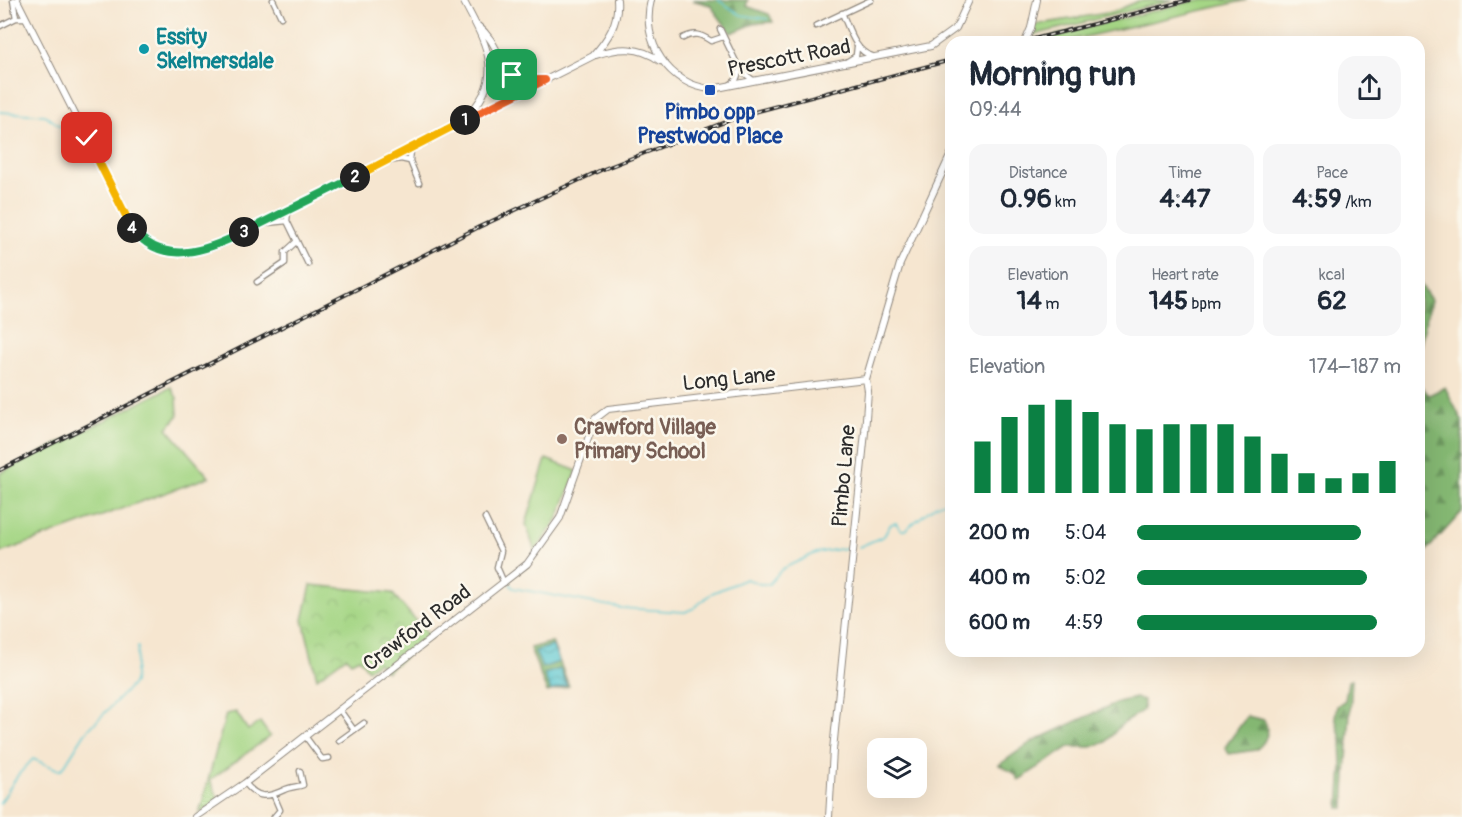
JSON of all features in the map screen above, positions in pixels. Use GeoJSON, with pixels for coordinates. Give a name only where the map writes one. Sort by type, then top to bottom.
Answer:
{"type":"FeatureCollection","features":[{"type":"Feature","properties":{"kind":"street"},"geometry":{"type":"LineString","coordinates":[[15,0],[16,18]]}},
{"type":"Feature","properties":{"kind":"street"},"geometry":{"type":"LineString","coordinates":[[15,0],[128,220],[144,240],[166,252],[195,252],[223,243],[593,56],[613,50],[631,49],[647,53],[662,61]]}},
{"type":"Feature","properties":{"kind":"street"},"geometry":{"type":"LineString","coordinates":[[273,0],[281,17]]}},
{"type":"Feature","properties":{"kind":"street"},"geometry":{"type":"LineString","coordinates":[[458,124],[480,101],[489,79],[488,54],[463,0]]}},
{"type":"Feature","properties":{"kind":"street"},"geometry":{"type":"LineString","coordinates":[[593,56],[612,31],[617,14],[617,0]]}},
{"type":"Feature","properties":{"kind":"street","name":"Prescott Road"},"geometry":{"type":"LineString","coordinates":[[651,0],[649,30],[662,61],[687,83],[706,88],[725,88],[924,48],[945,38]]}},
{"type":"Feature","properties":{"kind":"street"},"geometry":{"type":"LineString","coordinates":[[816,26],[871,0]]}},
{"type":"Feature","properties":{"kind":"street","name":"Prescott Road"},"geometry":{"type":"LineString","coordinates":[[947,36],[960,23],[969,0]]}},
{"type":"Feature","properties":{"kind":"street"},"geometry":{"type":"LineString","coordinates":[[1028,36],[1037,0]]}},
{"type":"Feature","properties":{"kind":"street"},"geometry":{"type":"LineString","coordinates":[[842,14],[856,44],[866,55],[880,57]]}},
{"type":"Feature","properties":{"kind":"street"},"geometry":{"type":"LineString","coordinates":[[0,26],[16,18],[26,18]]}},
{"type":"Feature","properties":{"kind":"street"},"geometry":{"type":"LineString","coordinates":[[477,26],[488,34],[503,65],[512,75],[524,80],[545,80]]}},
{"type":"Feature","properties":{"kind":"street"},"geometry":{"type":"LineString","coordinates":[[720,29],[740,70],[756,81]]}},
{"type":"Feature","properties":{"kind":"street"},"geometry":{"type":"LineString","coordinates":[[683,38],[696,33],[711,41],[723,37]]}},
{"type":"Feature","properties":{"kind":"street"},"geometry":{"type":"LineString","coordinates":[[836,66],[856,56],[856,44]]}},
{"type":"Feature","properties":{"kind":"street"},"geometry":{"type":"LineString","coordinates":[[725,88],[736,80],[740,70]]}},
{"type":"Feature","properties":{"kind":"street"},"geometry":{"type":"LineString","coordinates":[[411,148],[410,161],[419,183]]}},
{"type":"Feature","properties":{"kind":"street"},"geometry":{"type":"LineString","coordinates":[[382,163],[401,159],[410,161]]}},
{"type":"Feature","properties":{"kind":"street","name":"Pimbo Lane"},"geometry":{"type":"LineString","coordinates":[[829,817],[833,750],[865,432],[868,391],[866,379],[900,264],[945,167]]}},
{"type":"Feature","properties":{"kind":"street"},"geometry":{"type":"LineString","coordinates":[[288,210],[287,221],[308,264]]}},
{"type":"Feature","properties":{"kind":"street"},"geometry":{"type":"LineString","coordinates":[[262,223],[287,221]]}},
{"type":"Feature","properties":{"kind":"street"},"geometry":{"type":"LineString","coordinates":[[257,282],[285,263],[285,252],[297,241]]}},
{"type":"Feature","properties":{"kind":"street","name":"Long Lane"},"geometry":{"type":"LineString","coordinates":[[598,416],[608,409],[866,379]]}},
{"type":"Feature","properties":{"kind":"street","name":"Crawford Road"},"geometry":{"type":"LineString","coordinates":[[195,817],[245,783],[504,583],[531,559],[560,518],[598,416]]}},
{"type":"Feature","properties":{"kind":"street"},"geometry":{"type":"LineString","coordinates":[[485,518],[501,551],[497,567],[504,583]]}},
{"type":"Feature","properties":{"kind":"street"},"geometry":{"type":"LineString","coordinates":[[339,709],[354,730]]}},
{"type":"Feature","properties":{"kind":"street"},"geometry":{"type":"LineString","coordinates":[[339,741],[364,723]]}},
{"type":"Feature","properties":{"kind":"street"},"geometry":{"type":"LineString","coordinates":[[305,736],[322,759],[329,758]]}},
{"type":"Feature","properties":{"kind":"street"},"geometry":{"type":"LineString","coordinates":[[245,783],[253,793],[263,797],[274,796],[285,789],[303,784],[300,771]]}},
{"type":"Feature","properties":{"kind":"street"},"geometry":{"type":"LineString","coordinates":[[274,796],[280,810],[274,817]]}},
{"type":"Feature","properties":{"kind":"green space"},"geometry":{"type":"Polygon","coordinates":[[[692,0],[748,0],[746,6],[769,14],[773,22],[756,23],[731,33],[710,5],[692,0]]]}},
{"type":"Feature","properties":{"kind":"green space"},"geometry":{"type":"Polygon","coordinates":[[[1173,0],[1030,36],[1034,25],[1113,12],[1138,1],[1173,0]]]}},
{"type":"Feature","properties":{"kind":"green space"},"geometry":{"type":"Polygon","coordinates":[[[1197,0],[1247,0],[1088,36],[1052,36],[1197,0]]]}},
{"type":"Feature","properties":{"kind":"green space"},"geometry":{"type":"Polygon","coordinates":[[[1425,291],[1431,300],[1425,326],[1425,291]]]}},
{"type":"Feature","properties":{"kind":"green space"},"geometry":{"type":"Polygon","coordinates":[[[171,387],[177,398],[178,416],[167,428],[209,477],[0,553],[0,473],[171,387]]]}},
{"type":"Feature","properties":{"kind":"green space"},"geometry":{"type":"Polygon","coordinates":[[[1445,387],[1462,421],[1462,512],[1425,552],[1425,391],[1429,395],[1445,387]]]}},
{"type":"Feature","properties":{"kind":"green space"},"geometry":{"type":"Polygon","coordinates":[[[546,459],[577,471],[558,518],[535,552],[526,524],[546,459]]]}},
{"type":"Feature","properties":{"kind":"green space"},"geometry":{"type":"Polygon","coordinates":[[[311,585],[392,593],[430,637],[386,672],[378,662],[368,670],[359,658],[351,662],[346,657],[317,678],[303,620],[311,585]]]}},
{"type":"Feature","properties":{"kind":"green space"},"geometry":{"type":"Polygon","coordinates":[[[552,642],[569,686],[547,692],[530,648],[552,642]]]}},
{"type":"Feature","properties":{"kind":"green space"},"geometry":{"type":"Polygon","coordinates":[[[1352,680],[1344,808],[1339,808],[1341,739],[1335,717],[1337,706],[1345,700],[1348,681],[1352,680]]]}},
{"type":"Feature","properties":{"kind":"green space"},"geometry":{"type":"Polygon","coordinates":[[[1135,698],[1144,700],[1143,710],[1120,726],[1106,742],[1091,747],[1069,747],[1019,780],[1014,773],[999,765],[1030,743],[1118,702],[1135,698]]]}},
{"type":"Feature","properties":{"kind":"green space"},"geometry":{"type":"Polygon","coordinates":[[[236,712],[248,730],[260,722],[270,736],[210,780],[219,800],[199,814],[226,714],[236,712]]]}},
{"type":"Feature","properties":{"kind":"green space"},"geometry":{"type":"Polygon","coordinates":[[[1247,716],[1264,720],[1267,729],[1265,740],[1256,750],[1229,754],[1225,747],[1247,716]]]}},
{"type":"Feature","properties":{"kind":"water"},"geometry":{"type":"Polygon","coordinates":[[[553,646],[559,662],[542,668],[535,651],[553,646]]]}},
{"type":"Feature","properties":{"kind":"water"},"geometry":{"type":"Polygon","coordinates":[[[560,669],[567,685],[551,691],[544,674],[560,669]]]}},
{"type":"Feature","properties":{"kind":"waterway"},"geometry":{"type":"LineString","coordinates":[[718,0],[741,15],[768,19]]}},
{"type":"Feature","properties":{"kind":"waterway"},"geometry":{"type":"LineString","coordinates":[[0,112],[45,115],[60,126],[74,130]]}},
{"type":"Feature","properties":{"kind":"waterway"},"geometry":{"type":"LineString","coordinates":[[859,547],[884,536],[891,524],[896,523],[901,530],[905,530],[936,505],[945,502]]}},
{"type":"Feature","properties":{"kind":"waterway"},"geometry":{"type":"LineString","coordinates":[[510,584],[513,588],[621,608],[685,612],[694,608],[712,593],[746,579],[760,584],[769,584],[782,569],[816,553],[852,547]]}},
{"type":"Feature","properties":{"kind":"waterway"},"geometry":{"type":"LineString","coordinates":[[0,803],[18,775],[33,759],[59,770],[63,768],[85,733],[134,683],[138,647]]}},
{"type":"Feature","properties":{"kind":"railway"},"geometry":{"type":"LineString","coordinates":[[1046,36],[1189,0]]}},
{"type":"Feature","properties":{"kind":"railway"},"geometry":{"type":"LineString","coordinates":[[0,470],[479,227],[601,170],[743,115],[945,62]]}},
{"type":"Feature","properties":{"kind":"place","name":"Essity Skelmersdale"},"geometry":{"type":"Point","coordinates":[144,49]}},
{"type":"Feature","properties":{"kind":"place","name":"Pimbo opp Prestwood Place"},"geometry":{"type":"Point","coordinates":[710,90]}},
{"type":"Feature","properties":{"kind":"place","name":"Crawford Village Primary School"},"geometry":{"type":"Point","coordinates":[562,439]}},
{"type":"Feature","properties":{"kind":"route"},"geometry":{"type":"LineString","coordinates":[[87,138],[128,220],[138,235],[151,245],[166,252],[179,254],[195,252],[223,243],[545,80],[524,80],[512,75]]}}]}
